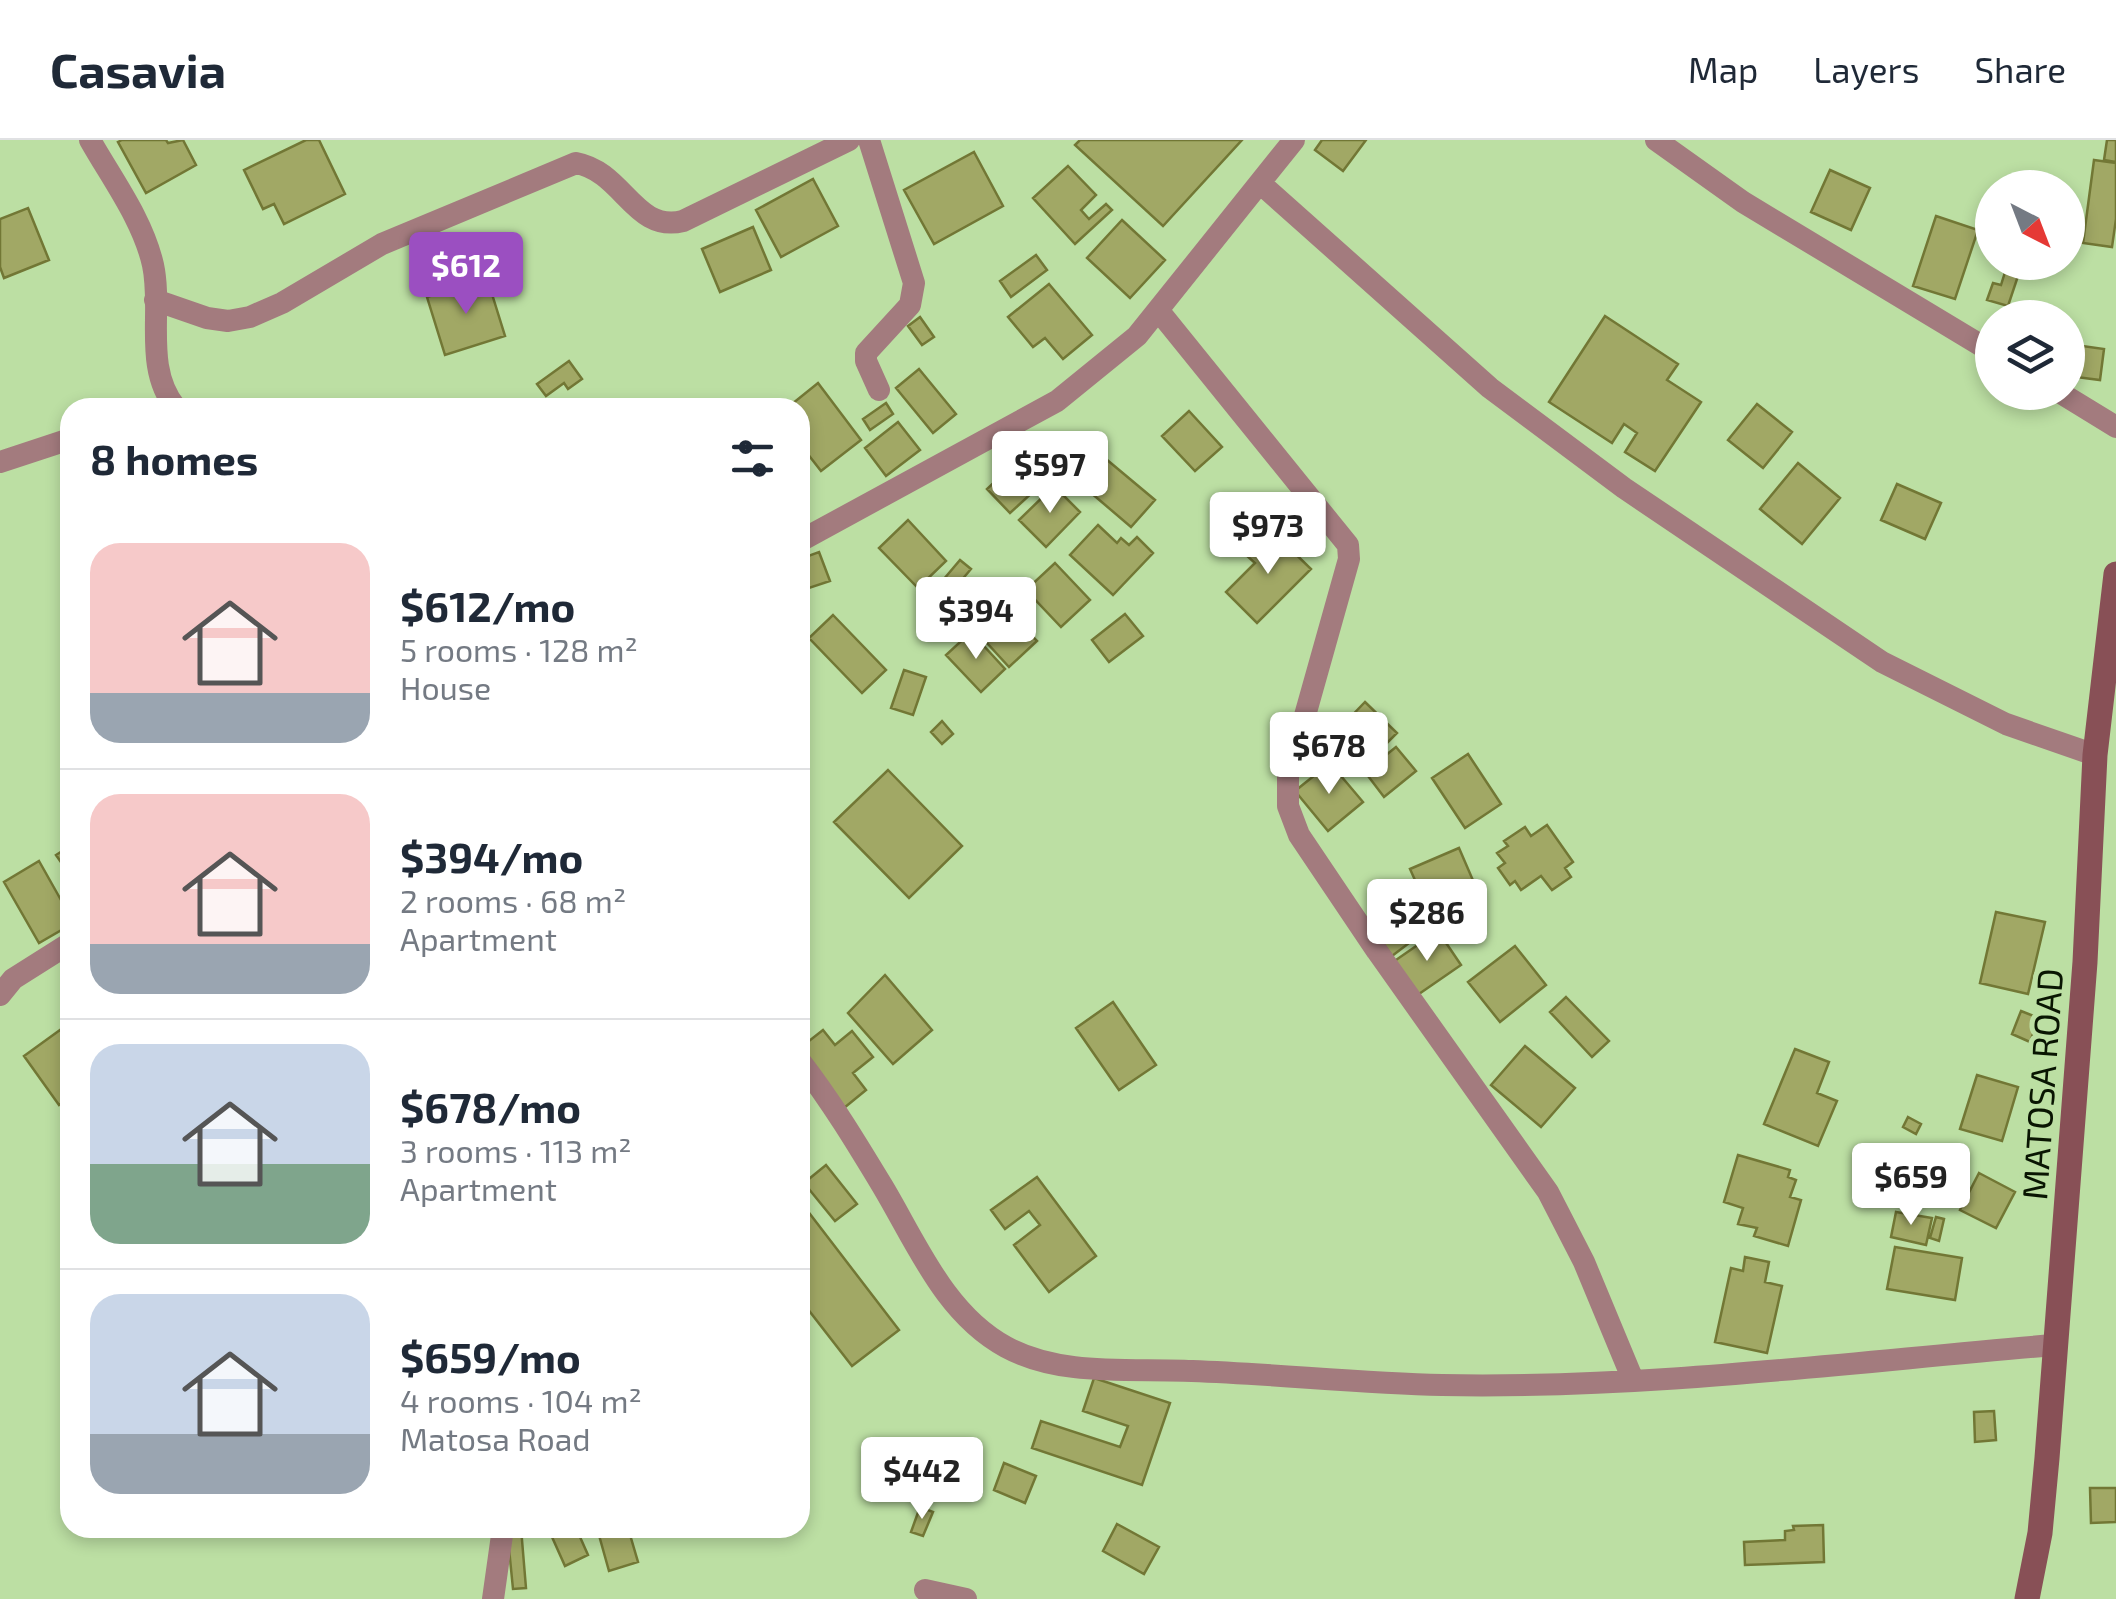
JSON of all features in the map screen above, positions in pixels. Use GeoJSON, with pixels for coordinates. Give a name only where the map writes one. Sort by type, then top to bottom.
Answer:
{"type":"FeatureCollection","features":[{"type":"Feature","properties":{"kind":"street"},"geometry":{"type":"LineString","coordinates":[[90,140],[143,234],[154,267],[156,356],[163,398]]}},
{"type":"Feature","properties":{"kind":"street"},"geometry":{"type":"LineString","coordinates":[[155,300],[207,318],[228,321],[250,317],[282,303],[382,244],[576,162],[603,172],[650,219],[666,225],[682,221],[849,140]]}},
{"type":"Feature","properties":{"kind":"street"},"geometry":{"type":"LineString","coordinates":[[868,140],[914,283],[910,305],[866,352],[879,390]]}},
{"type":"Feature","properties":{"kind":"street"},"geometry":{"type":"LineString","coordinates":[[810,535],[1057,401],[1137,336],[1294,140]]}},
{"type":"Feature","properties":{"kind":"street"},"geometry":{"type":"LineString","coordinates":[[1656,140],[1743,202],[1975,342]]}},
{"type":"Feature","properties":{"kind":"street"},"geometry":{"type":"LineString","coordinates":[[1260,182],[1490,388],[1640,499],[1882,662],[2006,724],[2095,754]]}},
{"type":"Feature","properties":{"kind":"street"},"geometry":{"type":"LineString","coordinates":[[1158,310],[1348,546],[1349,559],[1288,776],[1288,806],[1299,835],[1548,1192],[1584,1262],[1632,1380]]}},
{"type":"Feature","properties":{"kind":"street"},"geometry":{"type":"LineString","coordinates":[[2085,408],[2116,427]]}},
{"type":"Feature","properties":{"kind":"street"},"geometry":{"type":"LineString","coordinates":[[0,462],[60,442]]}},
{"type":"Feature","properties":{"kind":"street","name":"MATOSA ROAD"},"geometry":{"type":"LineString","coordinates":[[2027,1599],[2040,1533],[2085,962],[2095,754],[2116,574]]}},
{"type":"Feature","properties":{"kind":"street"},"geometry":{"type":"LineString","coordinates":[[0,995],[14,978],[60,949]]}},
{"type":"Feature","properties":{"kind":"street"},"geometry":{"type":"LineString","coordinates":[[810,1075],[943,1290],[976,1326],[1006,1347],[1041,1361],[1118,1370],[1192,1370],[1443,1385],[1632,1380],[2054,1345]]}},
{"type":"Feature","properties":{"kind":"street"},"geometry":{"type":"LineString","coordinates":[[494,1599],[502,1538]]}},
{"type":"Feature","properties":{"kind":"street"},"geometry":{"type":"LineString","coordinates":[[926,1590],[966,1599]]}},
{"type":"Feature","properties":{"kind":"building"},"geometry":{"type":"Polygon","coordinates":[[[183,140],[196,165],[146,193],[118,142],[183,140]]]}},
{"type":"Feature","properties":{"kind":"building"},"geometry":{"type":"Polygon","coordinates":[[[306,140],[319,140],[345,194],[284,224],[274,204],[263,209],[244,170],[306,140]]]}},
{"type":"Feature","properties":{"kind":"building"},"geometry":{"type":"Polygon","coordinates":[[[1080,140],[1242,140],[1163,226],[1075,145],[1080,140]]]}},
{"type":"Feature","properties":{"kind":"building"},"geometry":{"type":"Polygon","coordinates":[[[1322,140],[1366,140],[1343,171],[1315,150],[1322,140]]]}},
{"type":"Feature","properties":{"kind":"building"},"geometry":{"type":"Polygon","coordinates":[[[2107,140],[2116,140],[2116,162],[2104,160],[2107,140]]]}},
{"type":"Feature","properties":{"kind":"building"},"geometry":{"type":"Polygon","coordinates":[[[974,152],[1003,206],[934,244],[904,190],[974,152]]]}},
{"type":"Feature","properties":{"kind":"building"},"geometry":{"type":"Polygon","coordinates":[[[2094,160],[2116,163],[2112,247],[2085,243],[2094,160]]]}},
{"type":"Feature","properties":{"kind":"building"},"geometry":{"type":"Polygon","coordinates":[[[1068,166],[1096,195],[1081,210],[1089,219],[1106,204],[1112,210],[1075,244],[1033,198],[1068,166]]]}},
{"type":"Feature","properties":{"kind":"building"},"geometry":{"type":"Polygon","coordinates":[[[1830,170],[1870,188],[1851,230],[1811,212],[1830,170]]]}},
{"type":"Feature","properties":{"kind":"building"},"geometry":{"type":"Polygon","coordinates":[[[813,179],[838,226],[781,257],[756,210],[813,179]]]}},
{"type":"Feature","properties":{"kind":"building"},"geometry":{"type":"Polygon","coordinates":[[[28,208],[49,260],[4,278],[0,267],[0,219],[28,208]]]}},
{"type":"Feature","properties":{"kind":"building"},"geometry":{"type":"Polygon","coordinates":[[[1936,216],[1975,229],[1955,299],[1913,286],[1936,216]]]}},
{"type":"Feature","properties":{"kind":"building"},"geometry":{"type":"Polygon","coordinates":[[[1122,220],[1165,260],[1130,298],[1087,258],[1122,220]]]}},
{"type":"Feature","properties":{"kind":"building"},"geometry":{"type":"Polygon","coordinates":[[[753,227],[771,270],[720,292],[702,249],[753,227]]]}},
{"type":"Feature","properties":{"kind":"building"},"geometry":{"type":"Polygon","coordinates":[[[1036,255],[1047,270],[1011,297],[1000,281],[1036,255]]]}},
{"type":"Feature","properties":{"kind":"building"},"geometry":{"type":"Polygon","coordinates":[[[487,278],[505,336],[445,355],[427,297],[487,278]]]}},
{"type":"Feature","properties":{"kind":"building"},"geometry":{"type":"Polygon","coordinates":[[[2003,280],[2017,280],[2010,300],[1987,300],[1993,283],[2001,285],[2003,280]]]}},
{"type":"Feature","properties":{"kind":"building"},"geometry":{"type":"Polygon","coordinates":[[[1049,284],[1092,335],[1063,359],[1045,338],[1033,347],[1008,317],[1049,284]]]}},
{"type":"Feature","properties":{"kind":"building"},"geometry":{"type":"Polygon","coordinates":[[[1605,316],[1678,364],[1667,380],[1701,402],[1655,471],[1625,452],[1637,433],[1624,424],[1612,443],[1549,402],[1605,316]]]}},
{"type":"Feature","properties":{"kind":"building"},"geometry":{"type":"Polygon","coordinates":[[[920,317],[934,337],[922,345],[908,326],[920,317]]]}},
{"type":"Feature","properties":{"kind":"building"},"geometry":{"type":"Polygon","coordinates":[[[2085,346],[2104,349],[2100,380],[2085,378],[2085,346]]]}},
{"type":"Feature","properties":{"kind":"building"},"geometry":{"type":"Polygon","coordinates":[[[569,361],[582,379],[568,389],[564,383],[546,396],[537,384],[569,361]]]}},
{"type":"Feature","properties":{"kind":"building"},"geometry":{"type":"Polygon","coordinates":[[[919,369],[956,414],[933,433],[896,388],[919,369]]]}},
{"type":"Feature","properties":{"kind":"building"},"geometry":{"type":"Polygon","coordinates":[[[818,383],[861,440],[821,471],[810,457],[810,398],[799,398],[818,383]]]}},
{"type":"Feature","properties":{"kind":"building"},"geometry":{"type":"Polygon","coordinates":[[[886,403],[893,414],[870,430],[863,419],[886,403]]]}},
{"type":"Feature","properties":{"kind":"building"},"geometry":{"type":"Polygon","coordinates":[[[1757,404],[1792,432],[1763,468],[1728,440],[1757,404]]]}},
{"type":"Feature","properties":{"kind":"building"},"geometry":{"type":"Polygon","coordinates":[[[1189,411],[1222,447],[1195,471],[1162,436],[1189,411]]]}},
{"type":"Feature","properties":{"kind":"building"},"geometry":{"type":"Polygon","coordinates":[[[898,422],[920,450],[886,476],[865,448],[898,422]]]}},
{"type":"Feature","properties":{"kind":"building"},"geometry":{"type":"Polygon","coordinates":[[[1024,454],[1047,479],[1010,513],[987,489],[1024,454]]]}},
{"type":"Feature","properties":{"kind":"building"},"geometry":{"type":"Polygon","coordinates":[[[1106,459],[1155,500],[1131,527],[1083,486],[1106,459]]]}},
{"type":"Feature","properties":{"kind":"building"},"geometry":{"type":"Polygon","coordinates":[[[1798,463],[1840,498],[1802,544],[1760,509],[1798,463]]]}},
{"type":"Feature","properties":{"kind":"building"},"geometry":{"type":"Polygon","coordinates":[[[1897,484],[1941,503],[1925,539],[1881,520],[1897,484]]]}},
{"type":"Feature","properties":{"kind":"building"},"geometry":{"type":"Polygon","coordinates":[[[1054,486],[1080,512],[1046,547],[1019,520],[1054,486]]]}},
{"type":"Feature","properties":{"kind":"building"},"geometry":{"type":"Polygon","coordinates":[[[908,520],[946,561],[918,588],[879,548],[908,520]]]}},
{"type":"Feature","properties":{"kind":"building"},"geometry":{"type":"Polygon","coordinates":[[[1098,525],[1117,543],[1121,538],[1129,545],[1137,537],[1153,553],[1113,595],[1070,555],[1098,525]]]}},
{"type":"Feature","properties":{"kind":"building"},"geometry":{"type":"Polygon","coordinates":[[[1271,530],[1311,569],[1257,623],[1226,592],[1255,563],[1246,555],[1271,530]]]}},
{"type":"Feature","properties":{"kind":"building"},"geometry":{"type":"Polygon","coordinates":[[[819,552],[830,581],[810,588],[810,555],[819,552]]]}},
{"type":"Feature","properties":{"kind":"building"},"geometry":{"type":"Polygon","coordinates":[[[960,560],[971,569],[943,602],[932,593],[960,560]]]}},
{"type":"Feature","properties":{"kind":"building"},"geometry":{"type":"Polygon","coordinates":[[[1055,563],[1090,600],[1061,627],[1026,590],[1055,563]]]}},
{"type":"Feature","properties":{"kind":"building"},"geometry":{"type":"Polygon","coordinates":[[[983,585],[1037,641],[1009,667],[954,607],[958,604],[953,599],[962,590],[970,598],[983,585]]]}},
{"type":"Feature","properties":{"kind":"building"},"geometry":{"type":"Polygon","coordinates":[[[1125,614],[1143,636],[1109,662],[1092,640],[1125,614]]]}},
{"type":"Feature","properties":{"kind":"building"},"geometry":{"type":"Polygon","coordinates":[[[833,615],[886,670],[862,693],[810,637],[833,615]]]}},
{"type":"Feature","properties":{"kind":"building"},"geometry":{"type":"Polygon","coordinates":[[[971,632],[1005,669],[981,692],[946,655],[971,632]]]}},
{"type":"Feature","properties":{"kind":"building"},"geometry":{"type":"Polygon","coordinates":[[[904,670],[926,677],[913,715],[891,708],[904,670]]]}},
{"type":"Feature","properties":{"kind":"building"},"geometry":{"type":"Polygon","coordinates":[[[1365,702],[1397,733],[1383,747],[1376,740],[1366,750],[1342,726],[1365,702]]]}},
{"type":"Feature","properties":{"kind":"building"},"geometry":{"type":"Polygon","coordinates":[[[942,721],[953,734],[942,744],[931,732],[942,721]]]}},
{"type":"Feature","properties":{"kind":"building"},"geometry":{"type":"Polygon","coordinates":[[[1396,747],[1416,771],[1384,797],[1365,772],[1396,747]]]}},
{"type":"Feature","properties":{"kind":"building"},"geometry":{"type":"Polygon","coordinates":[[[1468,754],[1501,804],[1465,828],[1432,778],[1468,754]]]}},
{"type":"Feature","properties":{"kind":"building"},"geometry":{"type":"Polygon","coordinates":[[[1330,763],[1363,802],[1328,831],[1295,791],[1330,763]]]}},
{"type":"Feature","properties":{"kind":"building"},"geometry":{"type":"Polygon","coordinates":[[[888,770],[962,846],[909,898],[834,822],[888,770]]]}},
{"type":"Feature","properties":{"kind":"building"},"geometry":{"type":"Polygon","coordinates":[[[1547,825],[1573,862],[1565,868],[1571,877],[1552,890],[1541,876],[1521,890],[1515,881],[1510,885],[1498,868],[1505,863],[1497,853],[1508,846],[1504,841],[1525,827],[1531,836],[1547,825]]]}},
{"type":"Feature","properties":{"kind":"building"},"geometry":{"type":"Polygon","coordinates":[[[1459,848],[1475,885],[1427,907],[1410,869],[1459,848]]]}},
{"type":"Feature","properties":{"kind":"building"},"geometry":{"type":"Polygon","coordinates":[[[39,861],[60,898],[60,931],[39,943],[4,882],[39,861]]]}},
{"type":"Feature","properties":{"kind":"building"},"geometry":{"type":"Polygon","coordinates":[[[1412,893],[1427,913],[1405,929],[1413,940],[1392,956],[1369,924],[1412,893]]]}},
{"type":"Feature","properties":{"kind":"building"},"geometry":{"type":"Polygon","coordinates":[[[1996,912],[2045,922],[2028,994],[1980,983],[1996,912]]]}},
{"type":"Feature","properties":{"kind":"building"},"geometry":{"type":"Polygon","coordinates":[[[1438,931],[1461,965],[1416,996],[1393,962],[1438,931]]]}},
{"type":"Feature","properties":{"kind":"building"},"geometry":{"type":"Polygon","coordinates":[[[1515,946],[1546,985],[1500,1022],[1468,982],[1515,946]]]}},
{"type":"Feature","properties":{"kind":"building"},"geometry":{"type":"Polygon","coordinates":[[[885,975],[932,1030],[893,1064],[848,1013],[885,975]]]}},
{"type":"Feature","properties":{"kind":"building"},"geometry":{"type":"Polygon","coordinates":[[[1566,997],[1609,1041],[1592,1057],[1550,1012],[1566,997]]]}},
{"type":"Feature","properties":{"kind":"building"},"geometry":{"type":"Polygon","coordinates":[[[1113,1002],[1156,1065],[1119,1090],[1076,1028],[1113,1002]]]}},
{"type":"Feature","properties":{"kind":"building"},"geometry":{"type":"Polygon","coordinates":[[[2021,1011],[2039,1018],[2030,1042],[2012,1034],[2021,1011]]]}},
{"type":"Feature","properties":{"kind":"building"},"geometry":{"type":"Polygon","coordinates":[[[60,1030],[60,1104],[59,1105],[24,1056],[60,1030]]]}},
{"type":"Feature","properties":{"kind":"building"},"geometry":{"type":"Polygon","coordinates":[[[823,1030],[835,1045],[852,1031],[873,1057],[853,1073],[866,1090],[844,1108],[810,1066],[810,1040],[823,1030]]]}},
{"type":"Feature","properties":{"kind":"building"},"geometry":{"type":"Polygon","coordinates":[[[1525,1046],[1575,1088],[1541,1127],[1491,1085],[1525,1046]]]}},
{"type":"Feature","properties":{"kind":"building"},"geometry":{"type":"Polygon","coordinates":[[[1795,1049],[1829,1062],[1817,1093],[1837,1101],[1818,1146],[1764,1124],[1795,1049]]]}},
{"type":"Feature","properties":{"kind":"building"},"geometry":{"type":"Polygon","coordinates":[[[1977,1075],[2018,1087],[2002,1141],[1960,1129],[1977,1075]]]}},
{"type":"Feature","properties":{"kind":"building"},"geometry":{"type":"Polygon","coordinates":[[[1908,1117],[1921,1124],[1916,1134],[1903,1127],[1908,1117]]]}},
{"type":"Feature","properties":{"kind":"building"},"geometry":{"type":"Polygon","coordinates":[[[1738,1155],[1790,1170],[1788,1177],[1796,1180],[1790,1197],[1801,1200],[1788,1246],[1754,1236],[1757,1228],[1738,1224],[1743,1208],[1724,1202],[1738,1155]]]}},
{"type":"Feature","properties":{"kind":"building"},"geometry":{"type":"Polygon","coordinates":[[[826,1165],[857,1204],[835,1221],[810,1190],[810,1178],[826,1165]]]}},
{"type":"Feature","properties":{"kind":"building"},"geometry":{"type":"Polygon","coordinates":[[[1979,1173],[2015,1192],[1996,1228],[1960,1210],[1979,1173]]]}},
{"type":"Feature","properties":{"kind":"building"},"geometry":{"type":"Polygon","coordinates":[[[1037,1177],[1096,1256],[1049,1292],[1014,1245],[1040,1225],[1029,1211],[1005,1229],[991,1210],[1037,1177]]]}},
{"type":"Feature","properties":{"kind":"building"},"geometry":{"type":"Polygon","coordinates":[[[1940,1184],[1952,1188],[1947,1205],[1935,1201],[1940,1184]]]}},
{"type":"Feature","properties":{"kind":"building"},"geometry":{"type":"Polygon","coordinates":[[[1896,1212],[1932,1218],[1926,1245],[1891,1237],[1896,1212]]]}},
{"type":"Feature","properties":{"kind":"building"},"geometry":{"type":"Polygon","coordinates":[[[810,1214],[899,1330],[852,1366],[810,1312],[810,1214]]]}},
{"type":"Feature","properties":{"kind":"building"},"geometry":{"type":"Polygon","coordinates":[[[1936,1217],[1944,1219],[1939,1241],[1930,1238],[1936,1217]]]}},
{"type":"Feature","properties":{"kind":"building"},"geometry":{"type":"Polygon","coordinates":[[[1895,1247],[1962,1258],[1955,1300],[1887,1289],[1895,1247]]]}},
{"type":"Feature","properties":{"kind":"building"},"geometry":{"type":"Polygon","coordinates":[[[1745,1257],[1769,1262],[1765,1282],[1782,1286],[1767,1353],[1715,1342],[1731,1268],[1743,1271],[1745,1257]]]}},
{"type":"Feature","properties":{"kind":"building"},"geometry":{"type":"Polygon","coordinates":[[[1094,1378],[1170,1403],[1142,1485],[1032,1448],[1041,1421],[1120,1447],[1128,1426],[1083,1411],[1094,1378]]]}},
{"type":"Feature","properties":{"kind":"building"},"geometry":{"type":"Polygon","coordinates":[[[1994,1411],[1996,1440],[1975,1442],[1974,1412],[1994,1411]]]}},
{"type":"Feature","properties":{"kind":"building"},"geometry":{"type":"Polygon","coordinates":[[[1004,1463],[1036,1476],[1025,1503],[994,1490],[1004,1463]]]}},
{"type":"Feature","properties":{"kind":"building"},"geometry":{"type":"Polygon","coordinates":[[[2090,1488],[2116,1488],[2116,1522],[2091,1523],[2090,1488]]]}},
{"type":"Feature","properties":{"kind":"building"},"geometry":{"type":"Polygon","coordinates":[[[920,1507],[933,1512],[923,1536],[911,1532],[920,1507]]]}},
{"type":"Feature","properties":{"kind":"building"},"geometry":{"type":"Polygon","coordinates":[[[1117,1524],[1159,1547],[1144,1574],[1103,1551],[1117,1524]]]}},
{"type":"Feature","properties":{"kind":"building"},"geometry":{"type":"Polygon","coordinates":[[[1823,1525],[1824,1562],[1745,1565],[1744,1542],[1785,1540],[1785,1531],[1794,1530],[1793,1526],[1823,1525]]]}},
{"type":"Feature","properties":{"kind":"building"},"geometry":{"type":"Polygon","coordinates":[[[508,1538],[522,1538],[526,1588],[513,1589],[508,1538]]]}},
{"type":"Feature","properties":{"kind":"building"},"geometry":{"type":"Polygon","coordinates":[[[552,1538],[580,1538],[588,1555],[565,1566],[552,1538]]]}},
{"type":"Feature","properties":{"kind":"building"},"geometry":{"type":"Polygon","coordinates":[[[600,1538],[631,1538],[638,1562],[609,1571],[600,1538]]]}}]}
